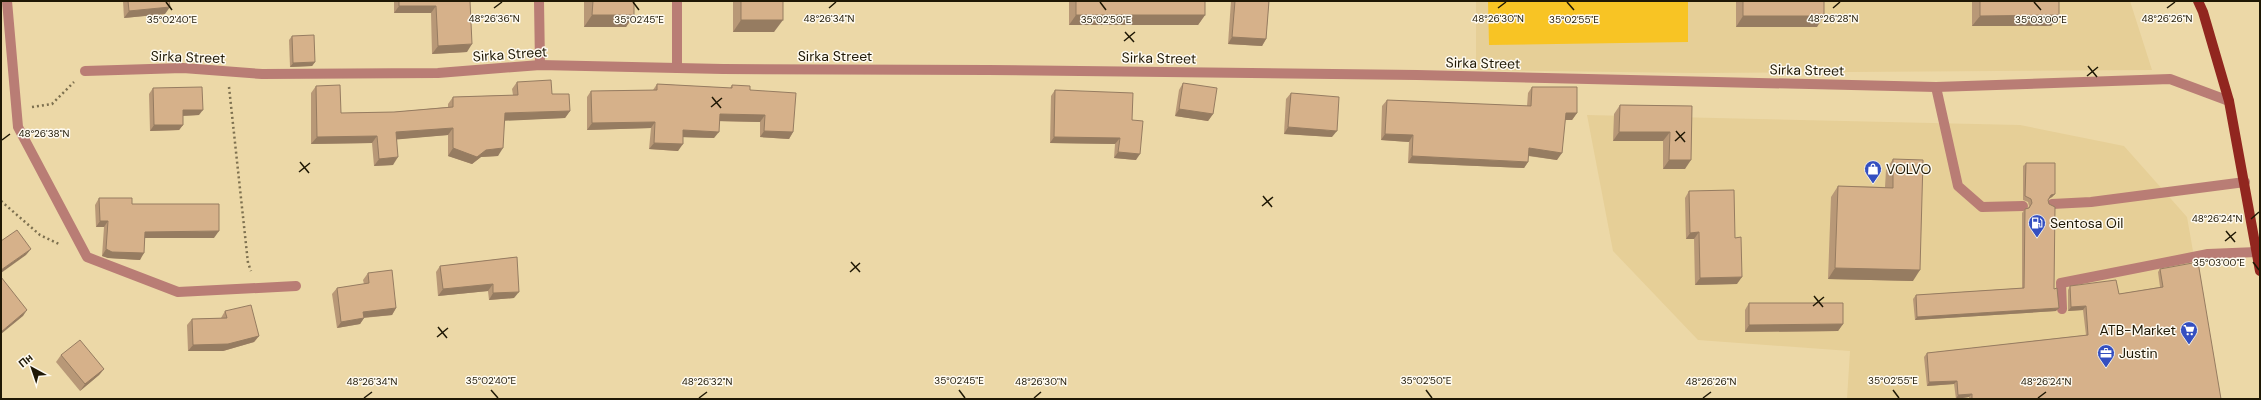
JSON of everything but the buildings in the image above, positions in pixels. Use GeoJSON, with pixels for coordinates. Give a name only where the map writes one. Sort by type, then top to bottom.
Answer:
{"type":"FeatureCollection","features":[{"type":"Feature","properties":{"kind":"main road"},"geometry":{"type":"LineString","coordinates":[[2198,1],[2203,12],[2229,101],[2245,182],[2260,271]]}},
{"type":"Feature","properties":{"kind":"street"},"geometry":{"type":"LineString","coordinates":[[7,1],[12,73],[18,126],[87,257],[178,292],[296,286]]}},
{"type":"Feature","properties":{"kind":"street"},"geometry":{"type":"LineString","coordinates":[[539,1],[540,65]]}},
{"type":"Feature","properties":{"kind":"street"},"geometry":{"type":"LineString","coordinates":[[677,1],[677,68]]}},
{"type":"Feature","properties":{"kind":"street","name":"Sirka Street"},"geometry":{"type":"LineString","coordinates":[[86,71],[183,68],[262,74],[438,73],[540,65],[677,68],[1424,75],[1936,87],[2170,79],[2229,101]]}},
{"type":"Feature","properties":{"kind":"street"},"geometry":{"type":"LineString","coordinates":[[1936,87],[1958,186],[1982,208],[2022,206]]}},
{"type":"Feature","properties":{"kind":"street"},"geometry":{"type":"LineString","coordinates":[[2052,204],[2092,202],[2245,182]]}},
{"type":"Feature","properties":{"kind":"street"},"geometry":{"type":"LineString","coordinates":[[2062,309],[2061,283],[2208,254],[2257,252]]}},
{"type":"Feature","properties":{"kind":"path"},"geometry":{"type":"LineString","coordinates":[[16,109],[52,104],[86,71]]}},
{"type":"Feature","properties":{"kind":"path"},"geometry":{"type":"LineString","coordinates":[[227,72],[248,263],[258,288]]}},
{"type":"Feature","properties":{"kind":"path"},"geometry":{"type":"LineString","coordinates":[[1,201],[40,235],[87,257]]}},
{"type":"Feature","properties":{"kind":"shaded area"},"geometry":{"type":"Polygon","coordinates":[[[1476,1],[2130,1],[2152,70],[1696,73],[1476,70],[1476,1]]]}},
{"type":"Feature","properties":{"kind":"shaded area"},"geometry":{"type":"Polygon","coordinates":[[[1488,1],[1688,1],[1688,42],[1489,45],[1488,1]]]}},
{"type":"Feature","properties":{"kind":"shaded area"},"geometry":{"type":"Polygon","coordinates":[[[1587,115],[2020,125],[2124,146],[2187,217],[2219,399],[1847,399],[1850,351],[1698,340],[1613,251],[1587,115]]]}},
{"type":"Feature","properties":{"kind":"place","name":"VOLVO"},"geometry":{"type":"Point","coordinates":[1873,184]}},
{"type":"Feature","properties":{"kind":"place","name":"Sentosa Oil"},"geometry":{"type":"Point","coordinates":[2037,238]}},
{"type":"Feature","properties":{"kind":"place","name":"ATB-Market"},"geometry":{"type":"Point","coordinates":[2189,345]}},
{"type":"Feature","properties":{"kind":"place","name":"Justin"},"geometry":{"type":"Point","coordinates":[2106,368]}}]}
